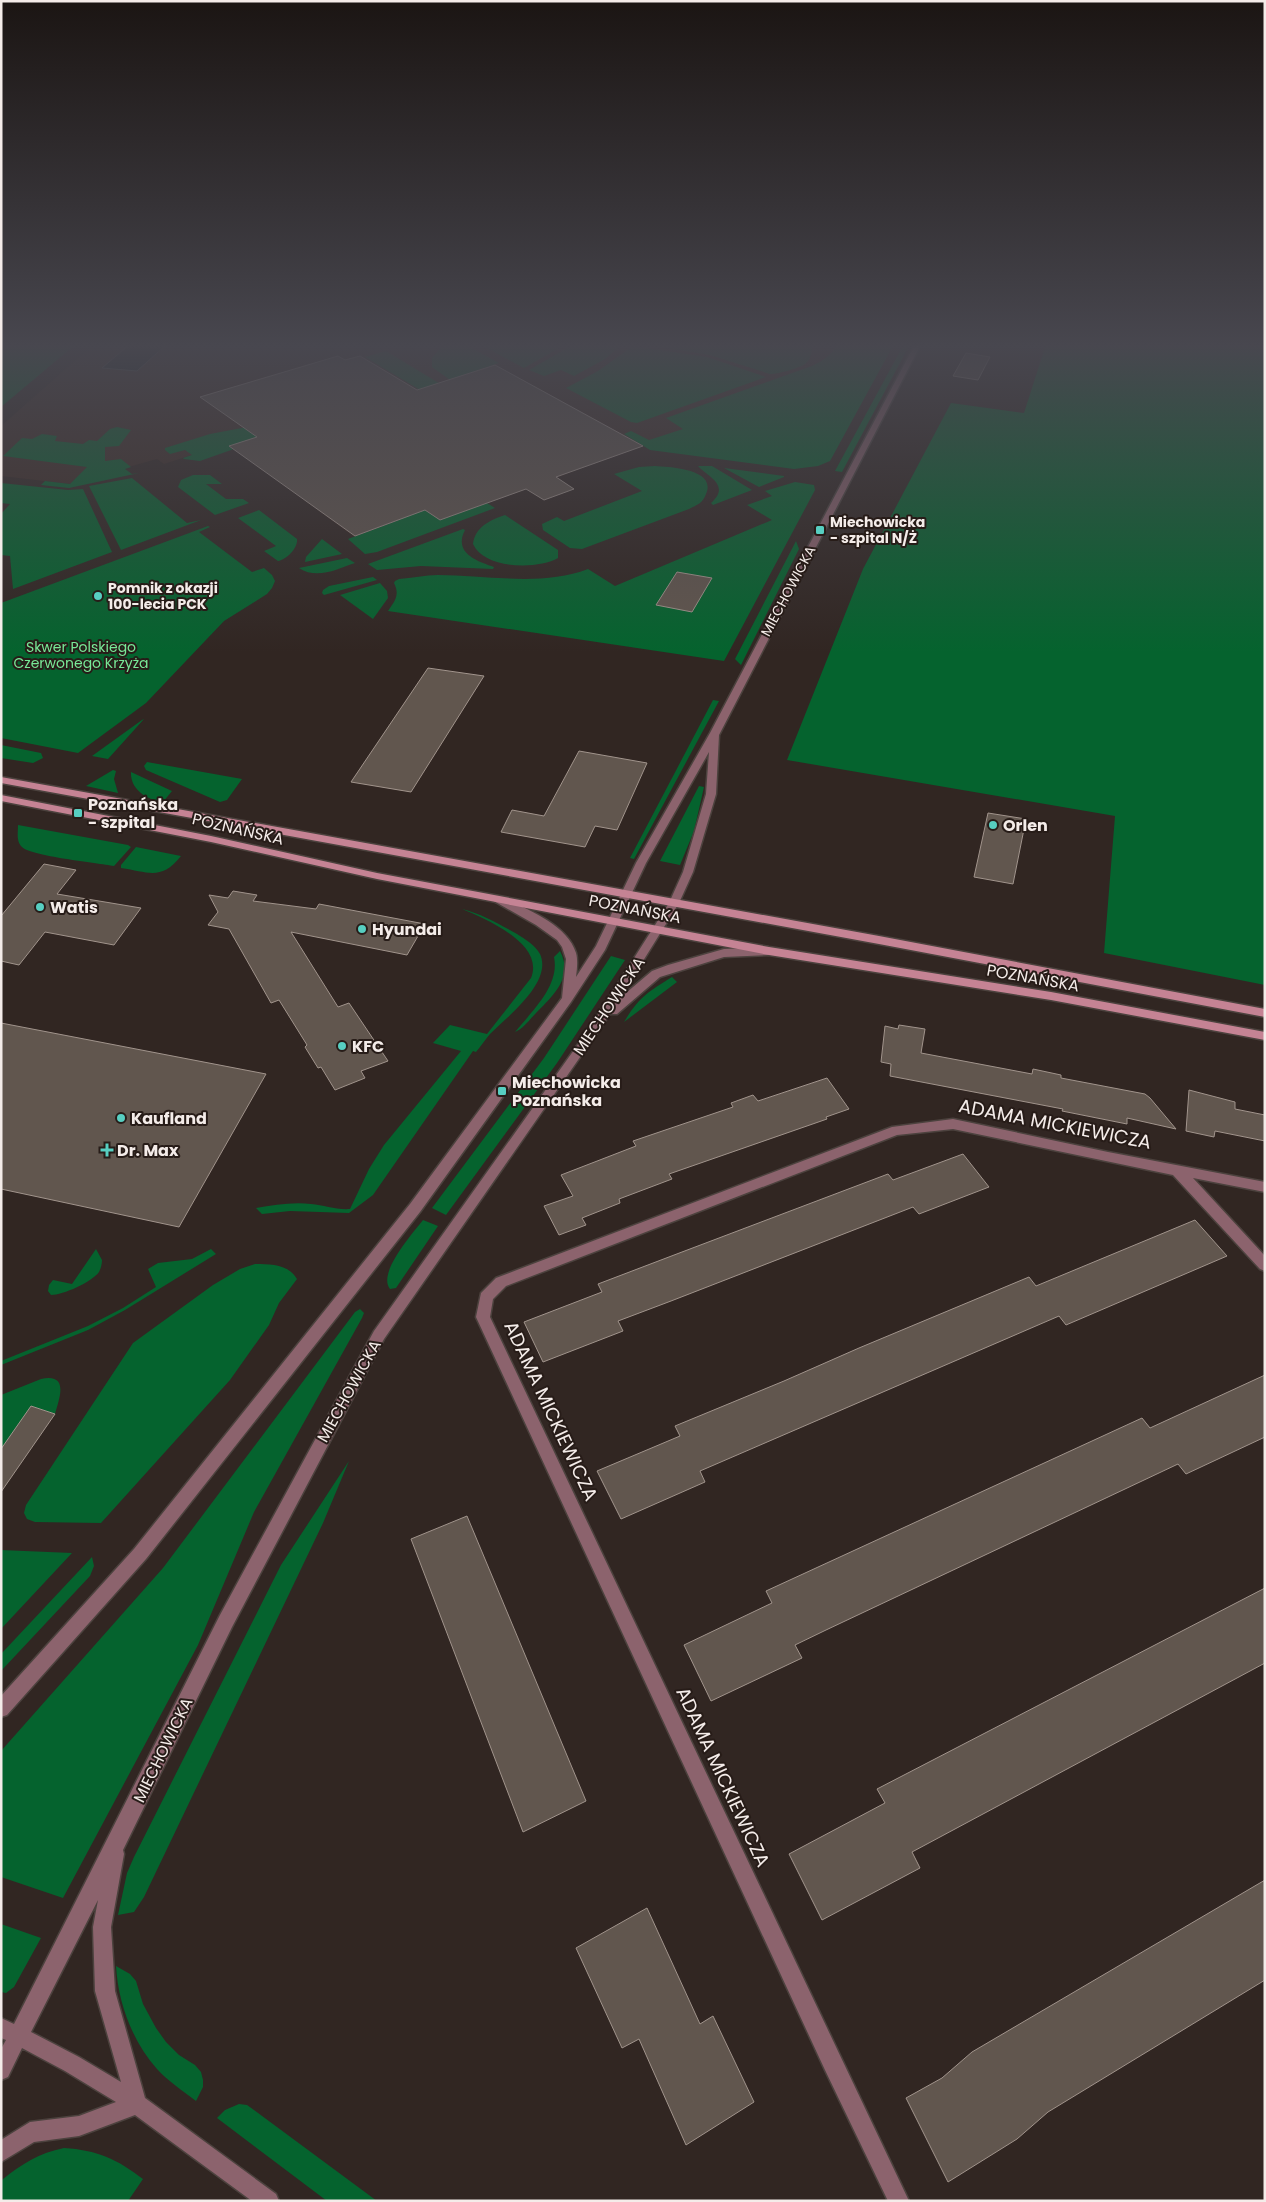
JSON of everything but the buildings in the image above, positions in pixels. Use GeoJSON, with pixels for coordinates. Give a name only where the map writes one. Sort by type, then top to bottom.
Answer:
{"type":"FeatureCollection","features":[{"type":"Feature","properties":{"kind":"main road","name":"POZNAŃSKA"},"geometry":{"type":"LineString","coordinates":[[1,780],[951,953],[1265,1013]]}},
{"type":"Feature","properties":{"kind":"main road","name":"POZNAŃSKA"},"geometry":{"type":"LineString","coordinates":[[1,798],[211,839],[324,865],[498,900],[769,952],[1041,995],[1265,1036]]}},
{"type":"Feature","properties":{"kind":"street","name":"MIECHOWICKA"},"geometry":{"type":"LineString","coordinates":[[1,1709],[140,1554],[415,1208],[567,999],[601,947],[626,894],[715,732],[864,447]]}},
{"type":"Feature","properties":{"kind":"street","name":"MIECHOWICKA"},"geometry":{"type":"LineString","coordinates":[[1,2070],[10,2032],[117,1842],[226,1621],[379,1335],[595,1029],[674,903],[688,872],[711,794],[715,732]]}},
{"type":"Feature","properties":{"kind":"street"},"geometry":{"type":"LineString","coordinates":[[498,900],[545,925],[566,942],[571,954],[567,999]]}},
{"type":"Feature","properties":{"kind":"street"},"geometry":{"type":"LineString","coordinates":[[595,1029],[656,974],[724,953],[769,952]]}},
{"type":"Feature","properties":{"kind":"street","name":"ADAMA MICKIEWICZA"},"geometry":{"type":"LineString","coordinates":[[899,2201],[832,2062],[483,1316],[486,1297],[501,1282],[896,1130],[953,1124],[1108,1157],[1265,1187]]}},
{"type":"Feature","properties":{"kind":"street"},"geometry":{"type":"LineString","coordinates":[[1177,1170],[1265,1265]]}},
{"type":"Feature","properties":{"kind":"street"},"geometry":{"type":"LineString","coordinates":[[117,1842],[102,1927],[105,1991],[137,2104]]}},
{"type":"Feature","properties":{"kind":"street"},"geometry":{"type":"LineString","coordinates":[[10,2032],[76,2065],[137,2104],[192,2141],[269,2201]]}},
{"type":"Feature","properties":{"kind":"street"},"geometry":{"type":"LineString","coordinates":[[1,2152],[30,2132],[78,2126],[137,2104]]}},
{"type":"Feature","properties":{"kind":"shaded area"},"geometry":{"type":"Polygon","coordinates":[[[1,447],[218,447],[164,464],[157,459],[125,468],[90,465],[70,484],[1,476],[1,447]]]}},
{"type":"Feature","properties":{"kind":"shaded area"},"geometry":{"type":"Polygon","coordinates":[[[231,447],[641,447],[368,547],[231,447]]]}},
{"type":"Feature","properties":{"kind":"green space"},"geometry":{"type":"Polygon","coordinates":[[[13,447],[108,447],[105,447],[105,461],[121,459],[131,467],[125,469],[132,474],[139,473],[69,488],[41,485],[45,481],[70,484],[87,467],[3,456],[13,447]]]}},
{"type":"Feature","properties":{"kind":"green space"},"geometry":{"type":"Polygon","coordinates":[[[231,447],[234,449],[200,461],[184,459],[192,455],[185,450],[170,454],[165,448],[231,447]]]}},
{"type":"Feature","properties":{"kind":"green space"},"geometry":{"type":"Polygon","coordinates":[[[645,447],[838,447],[830,461],[818,466],[794,469],[650,450],[645,447]]]}},
{"type":"Feature","properties":{"kind":"green space"},"geometry":{"type":"Polygon","coordinates":[[[848,447],[855,447],[842,472],[835,471],[848,447]]]}},
{"type":"Feature","properties":{"kind":"green space"},"geometry":{"type":"Polygon","coordinates":[[[928,447],[1265,447],[1265,985],[1104,953],[1115,816],[787,760],[863,569],[928,447]]]}},
{"type":"Feature","properties":{"kind":"green space"},"geometry":{"type":"Polygon","coordinates":[[[698,466],[712,466],[752,490],[713,505],[711,503],[717,497],[718,486],[698,466]]]}},
{"type":"Feature","properties":{"kind":"green space"},"geometry":{"type":"Polygon","coordinates":[[[639,467],[671,467],[699,474],[705,479],[708,486],[703,500],[689,509],[582,549],[570,548],[543,530],[542,524],[557,517],[564,521],[642,491],[614,474],[639,467]]]}},
{"type":"Feature","properties":{"kind":"green space"},"geometry":{"type":"Polygon","coordinates":[[[724,468],[784,476],[784,477],[759,487],[724,468]]]}},
{"type":"Feature","properties":{"kind":"green space"},"geometry":{"type":"Polygon","coordinates":[[[368,473],[440,520],[487,503],[495,508],[377,552],[365,554],[348,539],[399,520],[394,516],[368,473]]]}},
{"type":"Feature","properties":{"kind":"green space"},"geometry":{"type":"Polygon","coordinates":[[[193,475],[210,475],[222,484],[206,484],[226,499],[243,499],[249,503],[215,515],[178,487],[181,480],[193,475]]]}},
{"type":"Feature","properties":{"kind":"green space"},"geometry":{"type":"Polygon","coordinates":[[[132,478],[187,523],[201,520],[121,550],[89,486],[132,478]]]}},
{"type":"Feature","properties":{"kind":"green space"},"geometry":{"type":"Polygon","coordinates":[[[795,482],[814,485],[815,490],[724,661],[388,611],[396,598],[395,581],[423,576],[457,575],[533,579],[552,578],[588,569],[615,586],[772,520],[747,505],[772,496],[765,491],[795,482]]]}},
{"type":"Feature","properties":{"kind":"green space"},"geometry":{"type":"Polygon","coordinates":[[[1,483],[68,490],[83,489],[112,552],[13,589],[10,556],[1,555],[1,514],[10,504],[1,503],[1,483]]]}},
{"type":"Feature","properties":{"kind":"green space"},"geometry":{"type":"Polygon","coordinates":[[[259,510],[297,539],[294,549],[281,560],[278,561],[264,551],[276,546],[238,518],[259,510]]]}},
{"type":"Feature","properties":{"kind":"green space"},"geometry":{"type":"Polygon","coordinates":[[[505,515],[558,550],[558,558],[537,564],[512,565],[499,563],[479,552],[473,544],[477,533],[484,525],[505,515]]]}},
{"type":"Feature","properties":{"kind":"green space","name":"Skwer Polskiego Czerwonego Krzyża"},"geometry":{"type":"Polygon","coordinates":[[[208,526],[210,527],[199,532],[252,572],[264,568],[272,575],[275,581],[267,594],[224,621],[146,703],[78,753],[1,738],[1,603],[208,526]]]}},
{"type":"Feature","properties":{"kind":"green space"},"geometry":{"type":"Polygon","coordinates":[[[463,529],[465,530],[462,538],[464,550],[474,559],[494,567],[493,569],[421,566],[377,570],[368,564],[463,529]]]}},
{"type":"Feature","properties":{"kind":"green space"},"geometry":{"type":"Polygon","coordinates":[[[322,539],[342,554],[305,562],[306,557],[322,539]]]}},
{"type":"Feature","properties":{"kind":"green space"},"geometry":{"type":"Polygon","coordinates":[[[796,541],[799,549],[741,665],[735,659],[796,541]]]}},
{"type":"Feature","properties":{"kind":"green space"},"geometry":{"type":"Polygon","coordinates":[[[347,558],[355,563],[327,572],[313,573],[299,568],[347,558]]]}},
{"type":"Feature","properties":{"kind":"green space"},"geometry":{"type":"Polygon","coordinates":[[[373,577],[377,580],[324,595],[322,593],[329,586],[373,577]]]}},
{"type":"Feature","properties":{"kind":"green space"},"geometry":{"type":"Polygon","coordinates":[[[380,583],[387,591],[388,598],[373,619],[340,595],[380,583]]]}},
{"type":"Feature","properties":{"kind":"green space"},"geometry":{"type":"Polygon","coordinates":[[[713,700],[719,701],[634,859],[630,858],[713,700]]]}},
{"type":"Feature","properties":{"kind":"green space"},"geometry":{"type":"Polygon","coordinates":[[[144,719],[108,759],[92,756],[142,720],[144,719]]]}},
{"type":"Feature","properties":{"kind":"green space"},"geometry":{"type":"Polygon","coordinates":[[[1,745],[41,753],[43,758],[33,763],[1,758],[1,745]]]}},
{"type":"Feature","properties":{"kind":"green space"},"geometry":{"type":"Polygon","coordinates":[[[147,762],[242,779],[227,800],[220,802],[146,770],[144,766],[147,762]]]}},
{"type":"Feature","properties":{"kind":"green space"},"geometry":{"type":"Polygon","coordinates":[[[113,770],[116,771],[114,779],[118,793],[86,786],[113,770]]]}},
{"type":"Feature","properties":{"kind":"green space"},"geometry":{"type":"Polygon","coordinates":[[[131,772],[172,791],[163,802],[152,799],[141,793],[133,784],[131,772]]]}},
{"type":"Feature","properties":{"kind":"green space"},"geometry":{"type":"Polygon","coordinates":[[[699,786],[704,787],[694,831],[680,865],[660,861],[699,786]]]}},
{"type":"Feature","properties":{"kind":"green space"},"geometry":{"type":"Polygon","coordinates":[[[18,825],[131,847],[114,866],[50,856],[22,847],[18,840],[18,825]]]}},
{"type":"Feature","properties":{"kind":"green space"},"geometry":{"type":"Polygon","coordinates":[[[136,847],[181,856],[174,864],[161,872],[147,873],[121,868],[121,865],[136,847]]]}},
{"type":"Feature","properties":{"kind":"green space"},"geometry":{"type":"Polygon","coordinates":[[[462,909],[497,923],[530,942],[540,954],[542,965],[540,976],[534,987],[517,1009],[490,1034],[476,1052],[473,1051],[373,1195],[349,1213],[290,1211],[262,1214],[256,1208],[304,1203],[350,1209],[369,1169],[384,1145],[461,1051],[433,1043],[450,1025],[487,1034],[531,978],[533,966],[530,954],[522,944],[498,926],[462,909]]]}},
{"type":"Feature","properties":{"kind":"green space"},"geometry":{"type":"Polygon","coordinates":[[[560,951],[565,969],[560,985],[549,1000],[521,1029],[515,1032],[549,988],[555,968],[554,957],[560,951]]]}},
{"type":"Feature","properties":{"kind":"green space"},"geometry":{"type":"Polygon","coordinates":[[[611,956],[625,960],[557,1063],[446,1215],[432,1208],[544,1058],[611,956]]]}},
{"type":"Feature","properties":{"kind":"green space"},"geometry":{"type":"Polygon","coordinates":[[[672,977],[677,982],[624,1022],[634,1007],[645,996],[672,977]]]}},
{"type":"Feature","properties":{"kind":"green space"},"geometry":{"type":"Polygon","coordinates":[[[423,1220],[438,1226],[396,1288],[390,1289],[387,1282],[392,1264],[423,1220]]]}},
{"type":"Feature","properties":{"kind":"green space"},"geometry":{"type":"Polygon","coordinates":[[[96,1249],[102,1260],[99,1272],[90,1280],[77,1287],[63,1293],[51,1295],[48,1291],[49,1285],[53,1280],[72,1284],[96,1249]]]}},
{"type":"Feature","properties":{"kind":"green space"},"geometry":{"type":"Polygon","coordinates":[[[211,1249],[216,1254],[125,1310],[88,1330],[1,1365],[1,1361],[88,1326],[123,1308],[156,1287],[148,1269],[158,1263],[192,1259],[211,1249]]]}},
{"type":"Feature","properties":{"kind":"green space"},"geometry":{"type":"Polygon","coordinates":[[[255,1264],[279,1266],[289,1270],[297,1279],[279,1303],[269,1325],[230,1380],[101,1523],[35,1522],[27,1519],[24,1513],[26,1505],[133,1343],[213,1285],[240,1269],[255,1264]]]}},
{"type":"Feature","properties":{"kind":"green space"},"geometry":{"type":"Polygon","coordinates":[[[360,1309],[364,1313],[362,1318],[254,1512],[198,1645],[63,1898],[1,1877],[1,1751],[163,1568],[355,1312],[360,1309]]]}},
{"type":"Feature","properties":{"kind":"green space"},"geometry":{"type":"Polygon","coordinates":[[[50,1378],[59,1383],[60,1395],[55,1414],[31,1407],[1,1449],[1,1395],[41,1379],[50,1378]]]}},
{"type":"Feature","properties":{"kind":"green space"},"geometry":{"type":"Polygon","coordinates":[[[349,1461],[323,1523],[144,1897],[134,1912],[118,1915],[127,1873],[134,1857],[281,1565],[349,1461]]]}},
{"type":"Feature","properties":{"kind":"green space"},"geometry":{"type":"Polygon","coordinates":[[[1,1550],[72,1553],[1,1629],[1,1550]]]}},
{"type":"Feature","properties":{"kind":"green space"},"geometry":{"type":"Polygon","coordinates":[[[92,1557],[94,1566],[90,1576],[1,1671],[1,1654],[92,1557]]]}},
{"type":"Feature","properties":{"kind":"green space"},"geometry":{"type":"Polygon","coordinates":[[[1,1924],[41,1938],[14,1987],[6,1993],[1,1992],[1,1924]]]}},
{"type":"Feature","properties":{"kind":"green space"},"geometry":{"type":"Polygon","coordinates":[[[116,1966],[130,1974],[136,1981],[143,2004],[166,2042],[201,2072],[203,2087],[196,2101],[161,2073],[140,2046],[123,2007],[116,1966]]]}},
{"type":"Feature","properties":{"kind":"green space"},"geometry":{"type":"Polygon","coordinates":[[[239,2104],[247,2105],[377,2201],[327,2201],[217,2118],[225,2110],[239,2104]]]}},
{"type":"Feature","properties":{"kind":"green space"},"geometry":{"type":"Polygon","coordinates":[[[64,2148],[97,2153],[124,2166],[143,2179],[128,2201],[1,2201],[1,2181],[3,2179],[31,2160],[64,2148]]]}},
{"type":"Feature","properties":{"kind":"place","name":"Miechowicka - szpital N/Ż"},"geometry":{"type":"Point","coordinates":[820,530]}},
{"type":"Feature","properties":{"kind":"place","name":"Pomnik z okazji 100-lecia PCK"},"geometry":{"type":"Point","coordinates":[98,596]}},
{"type":"Feature","properties":{"kind":"place","name":"Poznańska - szpital"},"geometry":{"type":"Point","coordinates":[78,813]}},
{"type":"Feature","properties":{"kind":"place","name":"Orlen"},"geometry":{"type":"Point","coordinates":[993,825]}},
{"type":"Feature","properties":{"kind":"place","name":"Watis"},"geometry":{"type":"Point","coordinates":[40,907]}},
{"type":"Feature","properties":{"kind":"place","name":"Hyundai"},"geometry":{"type":"Point","coordinates":[362,929]}},
{"type":"Feature","properties":{"kind":"place","name":"KFC"},"geometry":{"type":"Point","coordinates":[342,1046]}},
{"type":"Feature","properties":{"kind":"place","name":"Miechowicka Poznańska"},"geometry":{"type":"Point","coordinates":[502,1091]}},
{"type":"Feature","properties":{"kind":"place","name":"Kaufland"},"geometry":{"type":"Point","coordinates":[121,1118]}},
{"type":"Feature","properties":{"kind":"place","name":"Dr. Max"},"geometry":{"type":"Point","coordinates":[107,1150]}}]}
